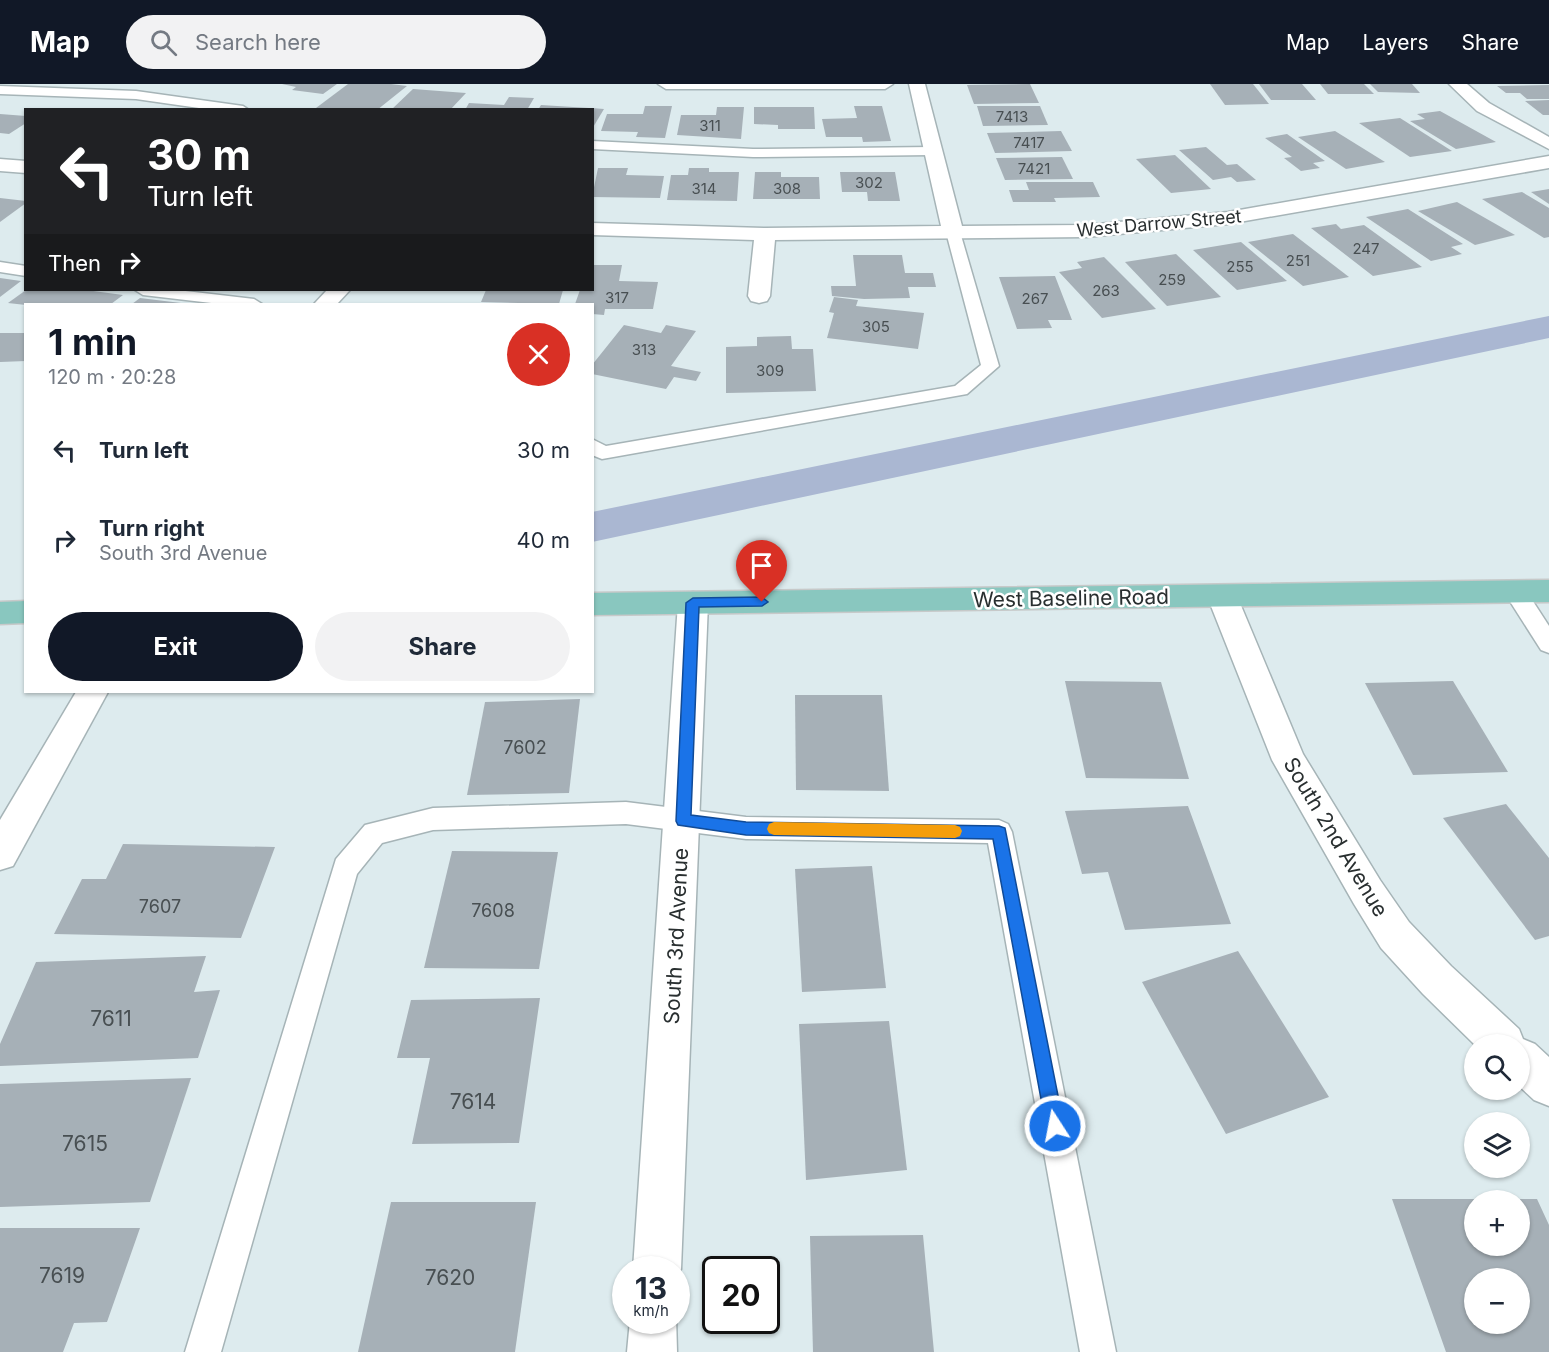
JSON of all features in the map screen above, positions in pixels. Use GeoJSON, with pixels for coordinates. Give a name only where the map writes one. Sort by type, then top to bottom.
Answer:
{"type":"FeatureCollection","features":[{"type":"Feature","properties":{"kind":"main road","name":"West Baseline Road"},"geometry":{"type":"LineString","coordinates":[[594,604],[1549,591]]}},
{"type":"Feature","properties":{"kind":"main road"},"geometry":{"type":"LineString","coordinates":[[0,613],[24,612]]}},
{"type":"Feature","properties":{"kind":"street"},"geometry":{"type":"LineString","coordinates":[[666,84],[885,84]]}},
{"type":"Feature","properties":{"kind":"street"},"geometry":{"type":"LineString","coordinates":[[917,84],[953,232]]}},
{"type":"Feature","properties":{"kind":"street"},"geometry":{"type":"LineString","coordinates":[[1457,84],[1483,107],[1549,144]]}},
{"type":"Feature","properties":{"kind":"street","name":"West Darrow Street"},"geometry":{"type":"LineString","coordinates":[[594,229],[765,234],[1086,231],[1228,218],[1549,162]]}},
{"type":"Feature","properties":{"kind":"street"},"geometry":{"type":"LineString","coordinates":[[0,165],[24,167]]}},
{"type":"Feature","properties":{"kind":"street"},"geometry":{"type":"LineString","coordinates":[[759,296],[765,234]]}},
{"type":"Feature","properties":{"kind":"street"},"geometry":{"type":"LineString","coordinates":[[327,303],[338,291]]}},
{"type":"Feature","properties":{"kind":"street","name":"South 2nd Avenue"},"geometry":{"type":"LineString","coordinates":[[1222,596],[1289,760],[1367,892],[1395,935],[1437,980],[1494,1034]]}},
{"type":"Feature","properties":{"kind":"street","name":"South 3rd Avenue"},"geometry":{"type":"LineString","coordinates":[[658,1256],[693,603]]}},
{"type":"Feature","properties":{"kind":"street"},"geometry":{"type":"LineString","coordinates":[[0,854],[91,693]]}},
{"type":"Feature","properties":{"kind":"street"},"geometry":{"type":"LineString","coordinates":[[652,1352],[653,1334]]}},
{"type":"Feature","properties":{"kind":"lane"},"geometry":{"type":"LineString","coordinates":[[0,90],[136,95],[229,108]]}},
{"type":"Feature","properties":{"kind":"lane"},"geometry":{"type":"LineString","coordinates":[[594,145],[753,153],[932,151]]}},
{"type":"Feature","properties":{"kind":"lane"},"geometry":{"type":"LineString","coordinates":[[594,447],[602,453],[961,390],[990,366],[953,232]]}},
{"type":"Feature","properties":{"kind":"lane"},"geometry":{"type":"LineString","coordinates":[[0,267],[24,271]]}},
{"type":"Feature","properties":{"kind":"lane"},"geometry":{"type":"LineString","coordinates":[[151,291],[246,303]]}},
{"type":"Feature","properties":{"kind":"lane"},"geometry":{"type":"LineString","coordinates":[[1515,592],[1549,644]]}},
{"type":"Feature","properties":{"kind":"lane"},"geometry":{"type":"LineString","coordinates":[[203,1352],[345,868],[374,833],[433,819],[626,813],[746,828],[999,832],[1098,1352]]}},
{"type":"Feature","properties":{"kind":"building"},"geometry":{"type":"Polygon","coordinates":[[[282,84],[337,84],[323,94],[292,90],[296,87],[282,84]]]}},
{"type":"Feature","properties":{"kind":"building"},"geometry":{"type":"Polygon","coordinates":[[[348,84],[407,86],[380,108],[316,108],[348,84]]]}},
{"type":"Feature","properties":{"kind":"building"},"geometry":{"type":"Polygon","coordinates":[[[1030,84],[1039,103],[974,104],[967,85],[1030,84]]]}},
{"type":"Feature","properties":{"kind":"building"},"geometry":{"type":"Polygon","coordinates":[[[1210,84],[1253,84],[1269,104],[1225,105],[1210,84]]]}},
{"type":"Feature","properties":{"kind":"building"},"geometry":{"type":"Polygon","coordinates":[[[1259,84],[1302,84],[1316,100],[1271,100],[1259,84]]]}},
{"type":"Feature","properties":{"kind":"building"},"geometry":{"type":"Polygon","coordinates":[[[1320,84],[1364,84],[1374,94],[1328,94],[1320,84]]]}},
{"type":"Feature","properties":{"kind":"building"},"geometry":{"type":"Polygon","coordinates":[[[1370,84],[1412,84],[1420,93],[1378,92],[1370,84]]]}},
{"type":"Feature","properties":{"kind":"building"},"geometry":{"type":"Polygon","coordinates":[[[1549,85],[1549,99],[1527,99],[1520,93],[1506,93],[1497,86],[1549,85]]]}},
{"type":"Feature","properties":{"kind":"building"},"geometry":{"type":"Polygon","coordinates":[[[413,89],[466,93],[452,108],[393,108],[413,89]]]}},
{"type":"Feature","properties":{"kind":"building"},"geometry":{"type":"Polygon","coordinates":[[[509,97],[534,98],[528,108],[466,108],[469,103],[504,105],[509,97]]]}},
{"type":"Feature","properties":{"kind":"building"},"geometry":{"type":"Polygon","coordinates":[[[1549,100],[1549,115],[1543,115],[1525,101],[1549,100]]]}},
{"type":"Feature","properties":{"kind":"building"},"geometry":{"type":"Polygon","coordinates":[[[541,105],[589,108],[539,108],[541,105]]]}},
{"type":"Feature","properties":{"kind":"building"},"geometry":{"type":"Polygon","coordinates":[[[645,106],[672,106],[665,138],[636,137],[638,132],[601,131],[607,114],[643,114],[645,106]]]}},
{"type":"Feature","properties":{"kind":"building"},"geometry":{"type":"Polygon","coordinates":[[[854,106],[882,106],[891,141],[863,142],[862,137],[826,137],[822,119],[857,118],[854,106]]]}},
{"type":"Feature","properties":{"kind":"building"},"geometry":{"type":"Polygon","coordinates":[[[977,106],[1040,106],[1048,125],[983,126],[977,106]]]}},
{"type":"Feature","properties":{"kind":"building"},"geometry":{"type":"Polygon","coordinates":[[[717,107],[744,107],[741,139],[677,135],[681,115],[716,115],[717,107]]]}},
{"type":"Feature","properties":{"kind":"building"},"geometry":{"type":"Polygon","coordinates":[[[754,107],[814,107],[815,129],[778,129],[778,125],[754,124],[754,107]]]}},
{"type":"Feature","properties":{"kind":"building"},"geometry":{"type":"Polygon","coordinates":[[[594,108],[604,109],[594,126],[594,108]]]}},
{"type":"Feature","properties":{"kind":"building"},"geometry":{"type":"Polygon","coordinates":[[[1440,111],[1496,142],[1456,149],[1410,121],[1425,119],[1417,114],[1440,111]]]}},
{"type":"Feature","properties":{"kind":"building"},"geometry":{"type":"Polygon","coordinates":[[[0,114],[24,116],[24,124],[9,134],[0,133],[0,114]]]}},
{"type":"Feature","properties":{"kind":"building"},"geometry":{"type":"Polygon","coordinates":[[[1400,118],[1452,151],[1410,157],[1359,123],[1400,118]]]}},
{"type":"Feature","properties":{"kind":"building"},"geometry":{"type":"Polygon","coordinates":[[[1061,131],[1072,151],[995,153],[987,133],[1061,131]]]}},
{"type":"Feature","properties":{"kind":"building"},"geometry":{"type":"Polygon","coordinates":[[[1335,131],[1385,162],[1346,169],[1298,137],[1335,131]]]}},
{"type":"Feature","properties":{"kind":"building"},"geometry":{"type":"Polygon","coordinates":[[[1287,134],[1325,161],[1313,163],[1320,168],[1301,171],[1284,158],[1292,157],[1265,138],[1287,134]]]}},
{"type":"Feature","properties":{"kind":"building"},"geometry":{"type":"Polygon","coordinates":[[[1206,147],[1227,165],[1237,164],[1256,180],[1237,182],[1231,177],[1213,180],[1179,150],[1206,147]]]}},
{"type":"Feature","properties":{"kind":"building"},"geometry":{"type":"Polygon","coordinates":[[[1175,155],[1211,189],[1171,193],[1136,159],[1175,155]]]}},
{"type":"Feature","properties":{"kind":"building"},"geometry":{"type":"Polygon","coordinates":[[[1062,157],[1073,179],[1005,180],[996,158],[1062,157]]]}},
{"type":"Feature","properties":{"kind":"building"},"geometry":{"type":"Polygon","coordinates":[[[598,168],[628,168],[626,175],[664,176],[660,198],[594,197],[598,168]]]}},
{"type":"Feature","properties":{"kind":"building"},"geometry":{"type":"Polygon","coordinates":[[[689,168],[709,168],[709,172],[739,172],[737,201],[667,200],[671,175],[688,175],[689,168]]]}},
{"type":"Feature","properties":{"kind":"building"},"geometry":{"type":"Polygon","coordinates":[[[755,172],[781,172],[781,177],[819,177],[820,199],[753,199],[755,172]]]}},
{"type":"Feature","properties":{"kind":"building"},"geometry":{"type":"Polygon","coordinates":[[[840,172],[895,172],[900,201],[868,201],[867,192],[842,192],[840,172]]]}},
{"type":"Feature","properties":{"kind":"building"},"geometry":{"type":"Polygon","coordinates":[[[1026,182],[1093,182],[1100,197],[1054,198],[1056,202],[1013,202],[1009,190],[1029,190],[1026,182]]]}},
{"type":"Feature","properties":{"kind":"building"},"geometry":{"type":"Polygon","coordinates":[[[1549,189],[1549,204],[1531,192],[1549,189]]]}},
{"type":"Feature","properties":{"kind":"building"},"geometry":{"type":"Polygon","coordinates":[[[1522,192],[1549,208],[1549,237],[1544,238],[1482,199],[1522,192]]]}},
{"type":"Feature","properties":{"kind":"building"},"geometry":{"type":"Polygon","coordinates":[[[0,198],[24,201],[24,204],[0,222],[0,198]]]}},
{"type":"Feature","properties":{"kind":"building"},"geometry":{"type":"Polygon","coordinates":[[[1457,202],[1515,235],[1475,245],[1418,211],[1457,202]]]}},
{"type":"Feature","properties":{"kind":"building"},"geometry":{"type":"Polygon","coordinates":[[[1408,209],[1463,244],[1451,247],[1462,254],[1431,261],[1366,217],[1408,209]]]}},
{"type":"Feature","properties":{"kind":"building"},"geometry":{"type":"Polygon","coordinates":[[[1336,224],[1341,229],[1364,225],[1422,267],[1373,276],[1311,228],[1336,224]]]}},
{"type":"Feature","properties":{"kind":"building"},"geometry":{"type":"Polygon","coordinates":[[[1293,234],[1349,277],[1303,286],[1248,242],[1293,234]]]}},
{"type":"Feature","properties":{"kind":"building"},"geometry":{"type":"Polygon","coordinates":[[[1241,242],[1287,281],[1237,290],[1193,250],[1241,242]]]}},
{"type":"Feature","properties":{"kind":"building"},"geometry":{"type":"Polygon","coordinates":[[[1176,254],[1221,297],[1167,306],[1125,262],[1176,254]]]}},
{"type":"Feature","properties":{"kind":"building"},"geometry":{"type":"Polygon","coordinates":[[[853,255],[902,255],[905,273],[933,273],[936,287],[908,287],[910,298],[864,299],[832,296],[831,286],[856,286],[853,255]]]}},
{"type":"Feature","properties":{"kind":"building"},"geometry":{"type":"Polygon","coordinates":[[[1104,257],[1156,309],[1102,318],[1059,272],[1082,268],[1077,262],[1104,257]]]}},
{"type":"Feature","properties":{"kind":"building"},"geometry":{"type":"Polygon","coordinates":[[[594,265],[622,265],[619,281],[658,282],[653,309],[605,309],[604,315],[594,314],[594,303],[575,303],[580,291],[594,291],[594,265]]]}},
{"type":"Feature","properties":{"kind":"building"},"geometry":{"type":"Polygon","coordinates":[[[1055,276],[1072,320],[1048,320],[1052,328],[1017,329],[999,277],[1055,276]]]}},
{"type":"Feature","properties":{"kind":"building"},"geometry":{"type":"Polygon","coordinates":[[[0,278],[21,281],[0,297],[0,278]]]}},
{"type":"Feature","properties":{"kind":"building"},"geometry":{"type":"Polygon","coordinates":[[[25,291],[93,291],[123,295],[112,303],[8,303],[25,291]]]}},
{"type":"Feature","properties":{"kind":"building"},"geometry":{"type":"Polygon","coordinates":[[[486,291],[563,291],[559,303],[481,302],[486,291]]]}},
{"type":"Feature","properties":{"kind":"building"},"geometry":{"type":"Polygon","coordinates":[[[834,297],[858,300],[856,306],[924,313],[918,349],[827,338],[834,313],[829,312],[834,297]]]}},
{"type":"Feature","properties":{"kind":"building"},"geometry":{"type":"Polygon","coordinates":[[[140,298],[181,303],[133,303],[140,298]]]}},
{"type":"Feature","properties":{"kind":"building"},"geometry":{"type":"Polygon","coordinates":[[[624,325],[661,333],[666,325],[696,331],[671,366],[701,372],[696,381],[674,377],[666,389],[594,374],[594,362],[624,325]]]}},
{"type":"Feature","properties":{"kind":"building"},"geometry":{"type":"Polygon","coordinates":[[[0,333],[24,333],[24,361],[0,362],[0,333]]]}},
{"type":"Feature","properties":{"kind":"building"},"geometry":{"type":"Polygon","coordinates":[[[791,336],[792,349],[813,349],[816,391],[726,393],[726,347],[757,346],[757,337],[791,336]]]}},
{"type":"Feature","properties":{"kind":"building"},"geometry":{"type":"Polygon","coordinates":[[[1065,681],[1161,682],[1189,779],[1086,778],[1065,681]]]}},
{"type":"Feature","properties":{"kind":"building"},"geometry":{"type":"Polygon","coordinates":[[[1453,681],[1508,772],[1413,775],[1365,683],[1453,681]]]}},
{"type":"Feature","properties":{"kind":"building"},"geometry":{"type":"Polygon","coordinates":[[[795,695],[882,695],[889,791],[796,790],[795,695]]]}},
{"type":"Feature","properties":{"kind":"building"},"geometry":{"type":"Polygon","coordinates":[[[580,699],[569,793],[467,795],[485,702],[580,699]]]}},
{"type":"Feature","properties":{"kind":"building"},"geometry":{"type":"Polygon","coordinates":[[[1506,804],[1549,858],[1549,936],[1535,940],[1443,818],[1506,804]]]}},
{"type":"Feature","properties":{"kind":"building"},"geometry":{"type":"Polygon","coordinates":[[[1188,806],[1231,924],[1125,930],[1108,872],[1082,874],[1065,811],[1188,806]]]}},
{"type":"Feature","properties":{"kind":"building"},"geometry":{"type":"Polygon","coordinates":[[[123,844],[275,847],[241,938],[54,934],[82,879],[106,879],[123,844]]]}},
{"type":"Feature","properties":{"kind":"building"},"geometry":{"type":"Polygon","coordinates":[[[452,851],[558,852],[539,969],[424,968],[452,851]]]}},
{"type":"Feature","properties":{"kind":"building"},"geometry":{"type":"Polygon","coordinates":[[[872,866],[886,988],[802,992],[795,869],[872,866]]]}},
{"type":"Feature","properties":{"kind":"building"},"geometry":{"type":"Polygon","coordinates":[[[1238,951],[1329,1097],[1226,1134],[1142,982],[1238,951]]]}},
{"type":"Feature","properties":{"kind":"building"},"geometry":{"type":"Polygon","coordinates":[[[206,956],[194,992],[220,990],[198,1058],[0,1066],[0,1044],[36,962],[206,956]]]}},
{"type":"Feature","properties":{"kind":"building"},"geometry":{"type":"Polygon","coordinates":[[[540,998],[519,1143],[412,1144],[430,1058],[397,1058],[411,1000],[540,998]]]}},
{"type":"Feature","properties":{"kind":"building"},"geometry":{"type":"Polygon","coordinates":[[[889,1021],[907,1170],[806,1180],[799,1024],[889,1021]]]}},
{"type":"Feature","properties":{"kind":"building"},"geometry":{"type":"Polygon","coordinates":[[[191,1078],[150,1202],[0,1207],[0,1084],[191,1078]]]}},
{"type":"Feature","properties":{"kind":"building"},"geometry":{"type":"Polygon","coordinates":[[[1392,1199],[1464,1199],[1464,1256],[1530,1256],[1530,1199],[1537,1199],[1549,1225],[1549,1352],[1446,1352],[1392,1199]]]}},
{"type":"Feature","properties":{"kind":"building"},"geometry":{"type":"Polygon","coordinates":[[[391,1202],[536,1202],[515,1352],[358,1352],[391,1202]]]}},
{"type":"Feature","properties":{"kind":"building"},"geometry":{"type":"Polygon","coordinates":[[[0,1228],[140,1228],[107,1322],[74,1323],[63,1352],[0,1352],[0,1228]]]}},
{"type":"Feature","properties":{"kind":"building"},"geometry":{"type":"Polygon","coordinates":[[[923,1235],[934,1352],[813,1352],[810,1236],[923,1235]]]}},
{"type":"Feature","properties":{"kind":"waterway"},"geometry":{"type":"LineString","coordinates":[[594,527],[1549,327]]}},
{"type":"Feature","properties":{"kind":"slow traffic"},"geometry":{"type":"LineString","coordinates":[[774,829],[955,831]]}},
{"type":"Feature","properties":{"kind":"route"},"geometry":{"type":"LineString","coordinates":[[762,602],[693,603],[683,821],[746,828],[999,832],[1055,1126]]}}]}
